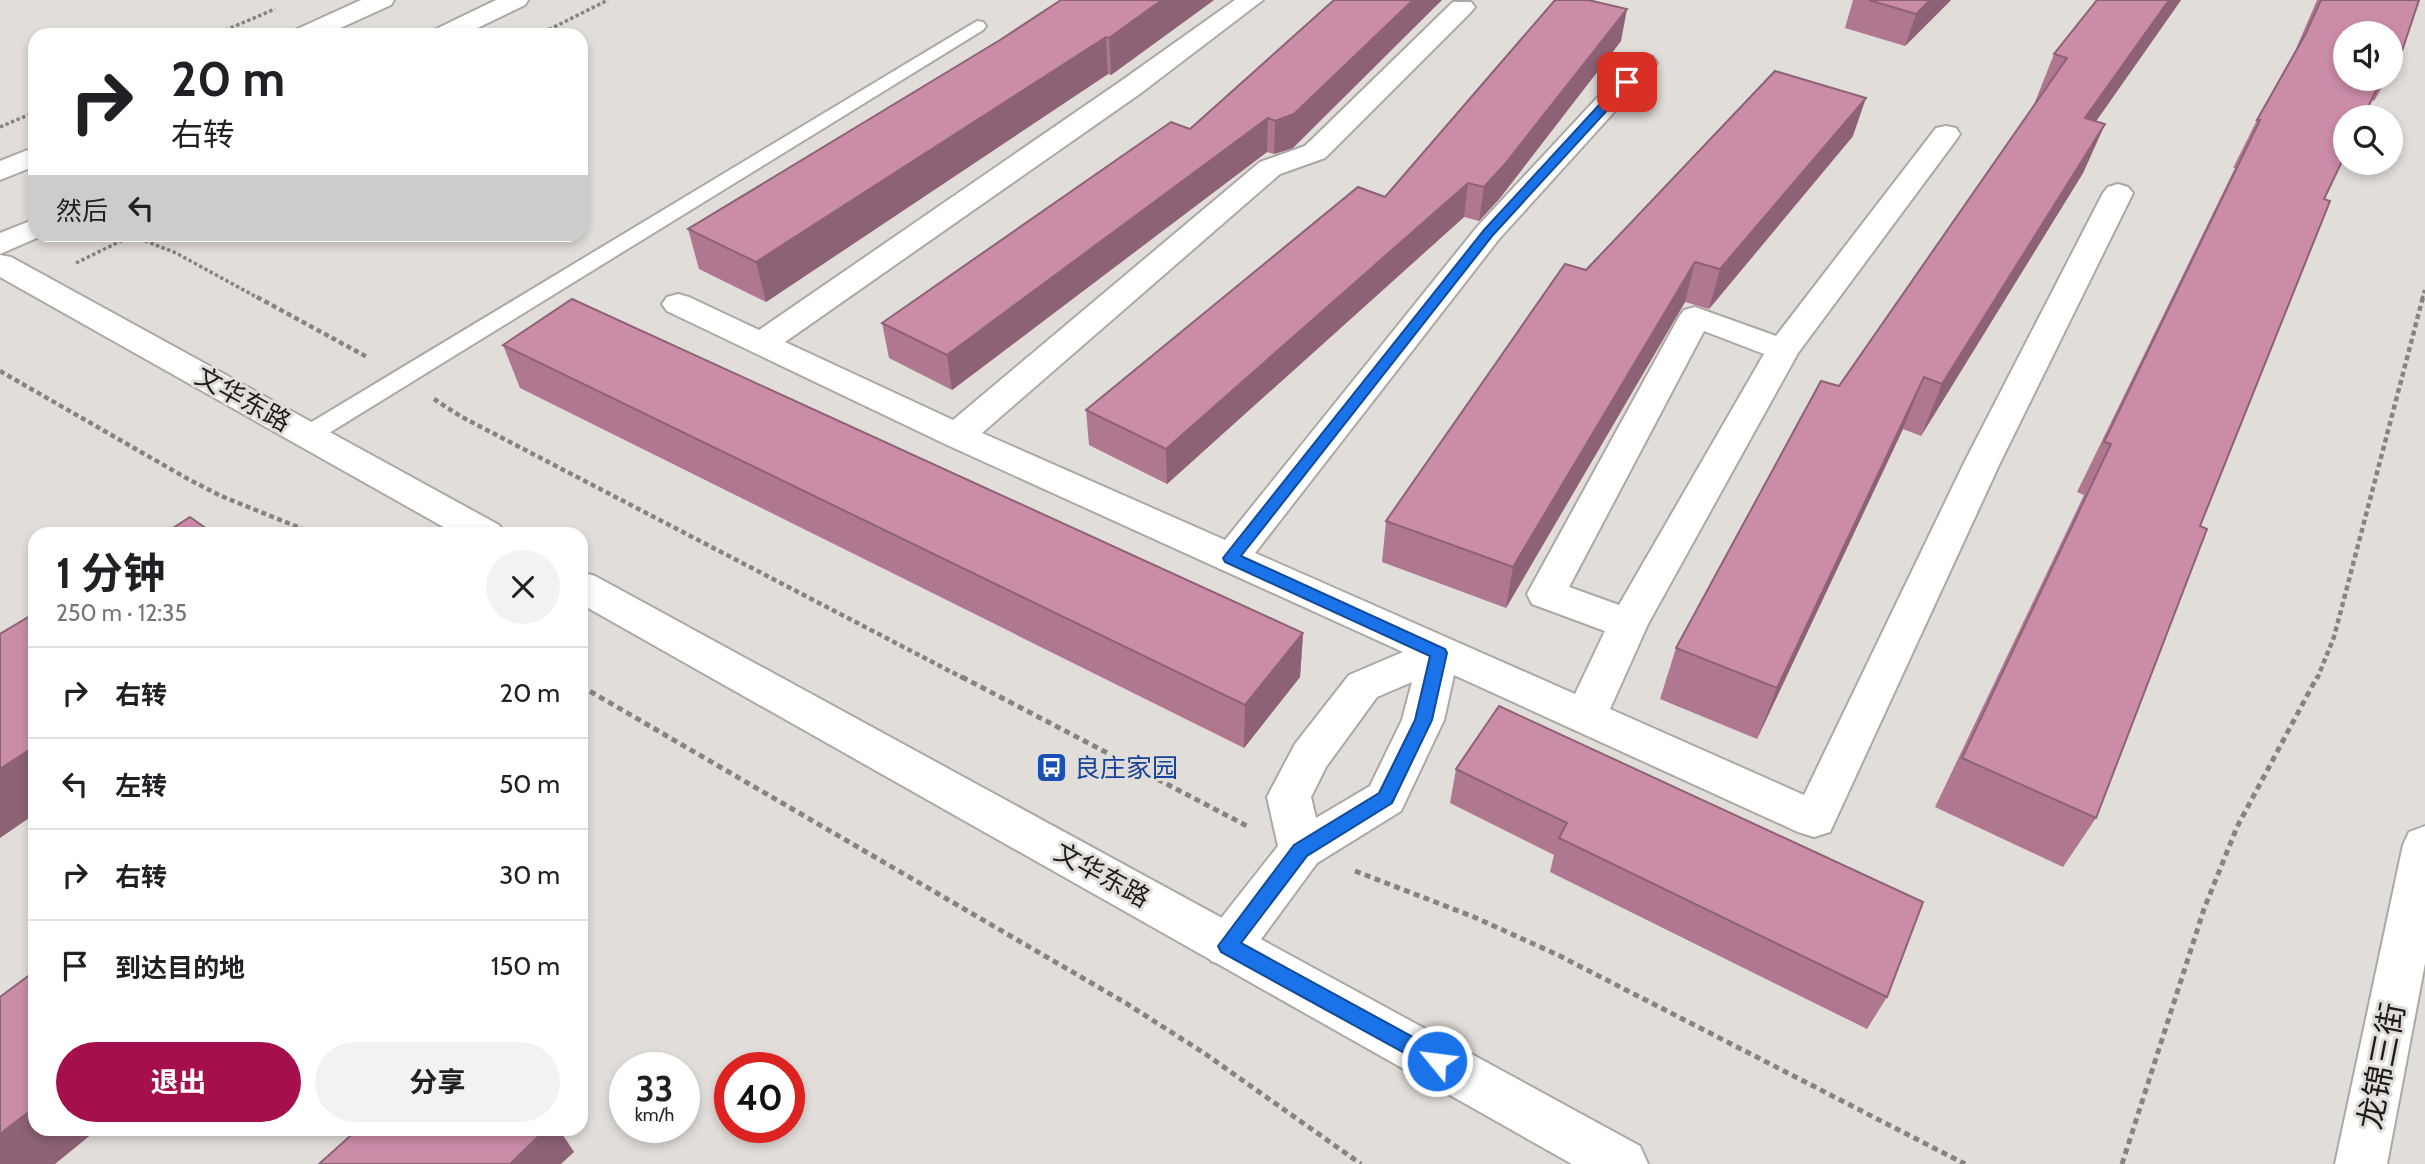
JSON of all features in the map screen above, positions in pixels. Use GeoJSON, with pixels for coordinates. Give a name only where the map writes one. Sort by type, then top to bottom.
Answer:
{"type":"FeatureCollection","features":[{"type":"Feature","properties":{"kind":"street"},"geometry":{"type":"LineString","coordinates":[[320,28],[382,0]]}},
{"type":"Feature","properties":{"kind":"street"},"geometry":{"type":"LineString","coordinates":[[458,28],[516,0]]}},
{"type":"Feature","properties":{"kind":"street"},"geometry":{"type":"LineString","coordinates":[[761,343],[1131,87],[1251,0]]}},
{"type":"Feature","properties":{"kind":"street"},"geometry":{"type":"LineString","coordinates":[[957,436],[1270,168],[1315,152],[1462,7]]}},
{"type":"Feature","properties":{"kind":"street"},"geometry":{"type":"LineString","coordinates":[[1231,558],[1488,233],[1644,63]]}},
{"type":"Feature","properties":{"kind":"street"},"geometry":{"type":"LineString","coordinates":[[1585,718],[1628,624],[1783,350],[1947,134]]}},
{"type":"Feature","properties":{"kind":"street"},"geometry":{"type":"LineString","coordinates":[[0,172],[28,159]]}},
{"type":"Feature","properties":{"kind":"street"},"geometry":{"type":"LineString","coordinates":[[678,304],[957,436],[1814,819],[1982,463],[2118,193]]}},
{"type":"Feature","properties":{"kind":"street"},"geometry":{"type":"LineString","coordinates":[[0,244],[28,231]]}},
{"type":"Feature","properties":{"kind":"street","name":"文华东路"},"geometry":{"type":"LineString","coordinates":[[0,264],[473,527]]}},
{"type":"Feature","properties":{"kind":"street"},"geometry":{"type":"LineString","coordinates":[[1628,624],[1546,594],[1695,317],[1783,350]]}},
{"type":"Feature","properties":{"kind":"street","name":"文华东路"},"geometry":{"type":"LineString","coordinates":[[588,590],[1622,1164]]}},
{"type":"Feature","properties":{"kind":"street"},"geometry":{"type":"LineString","coordinates":[[1228,946],[1301,850],[1385,798],[1423,720],[1439,653]]}},
{"type":"Feature","properties":{"kind":"street"},"geometry":{"type":"LineString","coordinates":[[1301,850],[1289,797],[1310,756],[1363,686],[1439,653]]}},
{"type":"Feature","properties":{"kind":"street","name":"龙锦三街"},"geometry":{"type":"LineString","coordinates":[[2361,1164],[2425,845]]}},
{"type":"Feature","properties":{"kind":"lane"},"geometry":{"type":"LineString","coordinates":[[308,435],[977,26]]}},
{"type":"Feature","properties":{"kind":"path"},"geometry":{"type":"LineString","coordinates":[[552,28],[608,0]]}},
{"type":"Feature","properties":{"kind":"path"},"geometry":{"type":"LineString","coordinates":[[230,28],[283,5]]}},
{"type":"Feature","properties":{"kind":"path"},"geometry":{"type":"LineString","coordinates":[[0,127],[28,115]]}},
{"type":"Feature","properties":{"kind":"path"},"geometry":{"type":"LineString","coordinates":[[148,242],[176,253],[402,377],[472,422],[1237,822],[1301,850],[1474,916],[1558,955],[1965,1164]]}},
{"type":"Feature","properties":{"kind":"path"},"geometry":{"type":"LineString","coordinates":[[2122,1164],[2214,886],[2237,827],[2313,688],[2334,637],[2425,289]]}},
{"type":"Feature","properties":{"kind":"path"},"geometry":{"type":"LineString","coordinates":[[0,371],[188,479],[221,496],[298,527]]}},
{"type":"Feature","properties":{"kind":"path"},"geometry":{"type":"LineString","coordinates":[[588,689],[1124,1002],[1204,1053],[1361,1164]]}},
{"type":"Feature","properties":{"kind":"building"},"geometry":{"type":"Polygon","coordinates":[[[1061,0],[1162,0],[1109,38],[1106,37],[756,262],[688,229],[1000,40],[1061,0]]]}},
{"type":"Feature","properties":{"kind":"building"},"geometry":{"type":"Polygon","coordinates":[[[1334,0],[1413,0],[1294,114],[1275,121],[1268,118],[947,355],[882,323],[1171,122],[1190,129],[1334,0]]]}},
{"type":"Feature","properties":{"kind":"building"},"geometry":{"type":"Polygon","coordinates":[[[1555,0],[1588,0],[1627,9],[1484,187],[1468,183],[1166,449],[1086,410],[1358,187],[1385,197],[1555,0]]]}},
{"type":"Feature","properties":{"kind":"building"},"geometry":{"type":"Polygon","coordinates":[[[1869,0],[1930,0],[1916,14],[1869,0]]]}},
{"type":"Feature","properties":{"kind":"building"},"geometry":{"type":"Polygon","coordinates":[[[2097,0],[2169,0],[2085,118],[2105,124],[1942,384],[1924,377],[1777,688],[1676,648],[1821,381],[1839,386],[2067,58],[2054,54],[2097,0]]]}},
{"type":"Feature","properties":{"kind":"building"},"geometry":{"type":"Polygon","coordinates":[[[2321,0],[2419,0],[2403,48],[2403,21],[2333,21],[2333,91],[2376,91],[2369,105],[2333,105],[2333,175],[2335,175],[2324,199],[2330,201],[2200,526],[2207,529],[2096,818],[1962,758],[2111,444],[2104,442],[2260,120],[2257,120],[2305,35],[2321,0]]]}},
{"type":"Feature","properties":{"kind":"building"},"geometry":{"type":"Polygon","coordinates":[[[1775,71],[1866,98],[1720,269],[1695,262],[1513,567],[1386,521],[1565,264],[1586,270],[1775,71]]]}},
{"type":"Feature","properties":{"kind":"building"},"geometry":{"type":"Polygon","coordinates":[[[572,299],[1303,633],[1245,705],[503,345],[572,299]]]}},
{"type":"Feature","properties":{"kind":"building"},"geometry":{"type":"Polygon","coordinates":[[[190,517],[204,527],[175,527],[190,517]]]}},
{"type":"Feature","properties":{"kind":"building"},"geometry":{"type":"Polygon","coordinates":[[[28,617],[28,751],[0,769],[0,634],[28,617]]]}},
{"type":"Feature","properties":{"kind":"building"},"geometry":{"type":"Polygon","coordinates":[[[1499,706],[1923,902],[1887,997],[1559,838],[1567,823],[1456,769],[1499,706]]]}},
{"type":"Feature","properties":{"kind":"building"},"geometry":{"type":"Polygon","coordinates":[[[28,976],[28,1112],[0,1134],[0,997],[28,976]]]}},
{"type":"Feature","properties":{"kind":"building"},"geometry":{"type":"Polygon","coordinates":[[[350,1136],[539,1136],[510,1164],[319,1164],[350,1136]]]}},
{"type":"Feature","properties":{"kind":"place","name":"良庄家园"},"geometry":{"type":"Point","coordinates":[1051,768]}},
{"type":"Feature","properties":{"kind":"route"},"geometry":{"type":"LineString","coordinates":[[1437,1061],[1228,946],[1301,850],[1385,798],[1423,720],[1439,653],[1231,558],[1488,233],[1627,82]]}}]}
